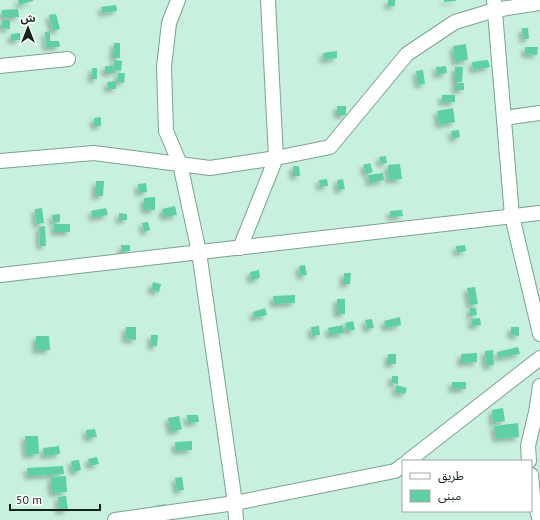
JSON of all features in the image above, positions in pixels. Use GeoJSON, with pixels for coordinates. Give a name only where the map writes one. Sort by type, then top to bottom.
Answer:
{"type":"FeatureCollection","features":[{"type":"Feature","properties":{"kind":"street"},"geometry":{"type":"LineString","coordinates":[[178,0],[169,23],[164,67],[166,131],[180,164],[199,252],[235,503],[236,520]]}},
{"type":"Feature","properties":{"kind":"street"},"geometry":{"type":"LineString","coordinates":[[240,248],[276,158],[268,0]]}},
{"type":"Feature","properties":{"kind":"street"},"geometry":{"type":"LineString","coordinates":[[0,161],[94,153],[210,168],[276,158],[330,146],[407,54],[455,22],[494,5],[540,3]]}},
{"type":"Feature","properties":{"kind":"street"},"geometry":{"type":"LineString","coordinates":[[494,5],[512,216],[540,334]]}},
{"type":"Feature","properties":{"kind":"street"},"geometry":{"type":"LineString","coordinates":[[0,66],[68,59]]}},
{"type":"Feature","properties":{"kind":"street"},"geometry":{"type":"LineString","coordinates":[[504,118],[540,113]]}},
{"type":"Feature","properties":{"kind":"street"},"geometry":{"type":"LineString","coordinates":[[0,275],[540,213]]}},
{"type":"Feature","properties":{"kind":"street"},"geometry":{"type":"LineString","coordinates":[[409,460],[540,358]]}},
{"type":"Feature","properties":{"kind":"street"},"geometry":{"type":"LineString","coordinates":[[530,460],[528,446],[540,386]]}},
{"type":"Feature","properties":{"kind":"street"},"geometry":{"type":"LineString","coordinates":[[115,520],[235,503],[395,471],[402,466]]}},
{"type":"Feature","properties":{"kind":"street"},"geometry":{"type":"LineString","coordinates":[[532,482],[540,520]]}},
{"type":"Feature","properties":{"kind":"building"},"geometry":{"type":"Polygon","coordinates":[[[18,0],[33,0],[33,1],[19,5],[18,0]]]}},
{"type":"Feature","properties":{"kind":"building"},"geometry":{"type":"Polygon","coordinates":[[[388,0],[395,0],[395,6],[388,6],[388,0]]]}},
{"type":"Feature","properties":{"kind":"building"},"geometry":{"type":"Polygon","coordinates":[[[444,0],[456,0],[456,1],[444,2],[444,0]]]}},
{"type":"Feature","properties":{"kind":"building"},"geometry":{"type":"Polygon","coordinates":[[[116,5],[117,11],[102,13],[101,7],[116,5]]]}},
{"type":"Feature","properties":{"kind":"building"},"geometry":{"type":"Polygon","coordinates":[[[18,9],[19,17],[2,17],[2,10],[18,9]]]}},
{"type":"Feature","properties":{"kind":"building"},"geometry":{"type":"Polygon","coordinates":[[[56,14],[60,29],[53,31],[49,15],[56,14]]]}},
{"type":"Feature","properties":{"kind":"building"},"geometry":{"type":"Polygon","coordinates":[[[2,20],[10,20],[10,29],[1,28],[2,20]]]}},
{"type":"Feature","properties":{"kind":"building"},"geometry":{"type":"Polygon","coordinates":[[[522,28],[528,28],[529,39],[523,39],[522,28]]]}},
{"type":"Feature","properties":{"kind":"building"},"geometry":{"type":"Polygon","coordinates":[[[50,31],[50,41],[59,41],[60,47],[46,47],[45,32],[50,31]]]}},
{"type":"Feature","properties":{"kind":"building"},"geometry":{"type":"Polygon","coordinates":[[[20,33],[20,40],[11,40],[11,34],[20,33]]]}},
{"type":"Feature","properties":{"kind":"building"},"geometry":{"type":"Polygon","coordinates":[[[114,43],[120,43],[120,58],[113,58],[114,43]]]}},
{"type":"Feature","properties":{"kind":"building"},"geometry":{"type":"Polygon","coordinates":[[[466,44],[468,60],[455,62],[453,46],[466,44]]]}},
{"type":"Feature","properties":{"kind":"building"},"geometry":{"type":"Polygon","coordinates":[[[525,47],[538,47],[537,55],[525,54],[525,47]]]}},
{"type":"Feature","properties":{"kind":"building"},"geometry":{"type":"Polygon","coordinates":[[[337,51],[337,58],[324,60],[323,53],[337,51]]]}},
{"type":"Feature","properties":{"kind":"building"},"geometry":{"type":"Polygon","coordinates":[[[114,60],[122,61],[121,71],[113,70],[114,60]]]}},
{"type":"Feature","properties":{"kind":"building"},"geometry":{"type":"Polygon","coordinates":[[[488,60],[490,67],[473,70],[472,62],[488,60]]]}},
{"type":"Feature","properties":{"kind":"building"},"geometry":{"type":"Polygon","coordinates":[[[105,66],[113,66],[113,73],[105,73],[105,66]]]}},
{"type":"Feature","properties":{"kind":"building"},"geometry":{"type":"Polygon","coordinates":[[[446,66],[447,73],[437,75],[436,67],[446,66]]]}},
{"type":"Feature","properties":{"kind":"building"},"geometry":{"type":"Polygon","coordinates":[[[455,67],[463,67],[462,82],[455,82],[455,67]]]}},
{"type":"Feature","properties":{"kind":"building"},"geometry":{"type":"Polygon","coordinates":[[[92,68],[97,68],[97,79],[91,79],[92,68]]]}},
{"type":"Feature","properties":{"kind":"building"},"geometry":{"type":"Polygon","coordinates":[[[423,70],[425,84],[418,85],[416,71],[423,70]]]}},
{"type":"Feature","properties":{"kind":"building"},"geometry":{"type":"Polygon","coordinates":[[[118,73],[125,73],[124,83],[118,82],[118,73]]]}},
{"type":"Feature","properties":{"kind":"building"},"geometry":{"type":"Polygon","coordinates":[[[116,81],[116,89],[108,89],[107,82],[116,81]]]}},
{"type":"Feature","properties":{"kind":"building"},"geometry":{"type":"Polygon","coordinates":[[[455,83],[464,83],[464,90],[455,90],[455,83]]]}},
{"type":"Feature","properties":{"kind":"building"},"geometry":{"type":"Polygon","coordinates":[[[442,95],[455,95],[455,102],[442,102],[442,95]]]}},
{"type":"Feature","properties":{"kind":"building"},"geometry":{"type":"Polygon","coordinates":[[[337,106],[346,106],[346,115],[337,115],[337,106]]]}},
{"type":"Feature","properties":{"kind":"building"},"geometry":{"type":"Polygon","coordinates":[[[453,108],[455,122],[439,125],[437,111],[453,108]]]}},
{"type":"Feature","properties":{"kind":"building"},"geometry":{"type":"Polygon","coordinates":[[[101,117],[101,126],[94,126],[94,118],[101,117]]]}},
{"type":"Feature","properties":{"kind":"building"},"geometry":{"type":"Polygon","coordinates":[[[459,130],[460,137],[453,139],[451,131],[459,130]]]}},
{"type":"Feature","properties":{"kind":"building"},"geometry":{"type":"Polygon","coordinates":[[[386,156],[387,163],[381,164],[379,157],[386,156]]]}},
{"type":"Feature","properties":{"kind":"building"},"geometry":{"type":"Polygon","coordinates":[[[370,163],[373,172],[366,174],[363,165],[370,163]]]}},
{"type":"Feature","properties":{"kind":"building"},"geometry":{"type":"Polygon","coordinates":[[[400,164],[402,179],[389,180],[388,165],[400,164]]]}},
{"type":"Feature","properties":{"kind":"building"},"geometry":{"type":"Polygon","coordinates":[[[293,166],[299,166],[300,176],[293,176],[293,166]]]}},
{"type":"Feature","properties":{"kind":"building"},"geometry":{"type":"Polygon","coordinates":[[[383,173],[384,180],[370,183],[368,175],[383,173]]]}},
{"type":"Feature","properties":{"kind":"building"},"geometry":{"type":"Polygon","coordinates":[[[327,179],[328,186],[320,187],[319,180],[327,179]]]}},
{"type":"Feature","properties":{"kind":"building"},"geometry":{"type":"Polygon","coordinates":[[[343,179],[345,189],[338,190],[337,180],[343,179]]]}},
{"type":"Feature","properties":{"kind":"building"},"geometry":{"type":"Polygon","coordinates":[[[96,181],[104,181],[103,196],[95,196],[96,181]]]}},
{"type":"Feature","properties":{"kind":"building"},"geometry":{"type":"Polygon","coordinates":[[[146,183],[147,192],[139,193],[138,184],[146,183]]]}},
{"type":"Feature","properties":{"kind":"building"},"geometry":{"type":"Polygon","coordinates":[[[155,197],[155,210],[144,210],[144,198],[155,197]]]}},
{"type":"Feature","properties":{"kind":"building"},"geometry":{"type":"Polygon","coordinates":[[[175,206],[177,215],[164,217],[162,209],[175,206]]]}},
{"type":"Feature","properties":{"kind":"building"},"geometry":{"type":"Polygon","coordinates":[[[42,208],[44,223],[36,224],[35,209],[42,208]]]}},
{"type":"Feature","properties":{"kind":"building"},"geometry":{"type":"Polygon","coordinates":[[[106,208],[108,215],[93,218],[91,211],[106,208]]]}},
{"type":"Feature","properties":{"kind":"building"},"geometry":{"type":"Polygon","coordinates":[[[402,210],[403,216],[390,217],[390,211],[402,210]]]}},
{"type":"Feature","properties":{"kind":"building"},"geometry":{"type":"Polygon","coordinates":[[[119,213],[127,214],[127,220],[119,220],[119,213]]]}},
{"type":"Feature","properties":{"kind":"building"},"geometry":{"type":"Polygon","coordinates":[[[60,214],[60,222],[53,222],[52,215],[60,214]]]}},
{"type":"Feature","properties":{"kind":"building"},"geometry":{"type":"Polygon","coordinates":[[[148,222],[150,230],[144,232],[142,223],[148,222]]]}},
{"type":"Feature","properties":{"kind":"building"},"geometry":{"type":"Polygon","coordinates":[[[54,224],[70,224],[70,232],[54,232],[54,224]]]}},
{"type":"Feature","properties":{"kind":"building"},"geometry":{"type":"Polygon","coordinates":[[[45,226],[46,246],[40,246],[39,227],[45,226]]]}},
{"type":"Feature","properties":{"kind":"building"},"geometry":{"type":"Polygon","coordinates":[[[121,245],[130,245],[130,251],[122,252],[121,245]]]}},
{"type":"Feature","properties":{"kind":"building"},"geometry":{"type":"Polygon","coordinates":[[[465,245],[466,251],[457,253],[456,246],[465,245]]]}},
{"type":"Feature","properties":{"kind":"building"},"geometry":{"type":"Polygon","coordinates":[[[305,265],[307,275],[300,276],[299,266],[305,265]]]}},
{"type":"Feature","properties":{"kind":"building"},"geometry":{"type":"Polygon","coordinates":[[[259,270],[260,278],[251,280],[250,272],[259,270]]]}},
{"type":"Feature","properties":{"kind":"building"},"geometry":{"type":"Polygon","coordinates":[[[344,273],[351,273],[350,284],[343,284],[344,273]]]}},
{"type":"Feature","properties":{"kind":"building"},"geometry":{"type":"Polygon","coordinates":[[[153,282],[161,284],[159,292],[151,290],[153,282]]]}},
{"type":"Feature","properties":{"kind":"building"},"geometry":{"type":"Polygon","coordinates":[[[475,287],[478,304],[470,305],[467,288],[475,287]]]}},
{"type":"Feature","properties":{"kind":"building"},"geometry":{"type":"Polygon","coordinates":[[[295,295],[295,303],[274,304],[273,296],[295,295]]]}},
{"type":"Feature","properties":{"kind":"building"},"geometry":{"type":"Polygon","coordinates":[[[337,299],[345,299],[345,314],[337,314],[337,299]]]}},
{"type":"Feature","properties":{"kind":"building"},"geometry":{"type":"Polygon","coordinates":[[[265,308],[267,315],[254,318],[253,312],[265,308]]]}},
{"type":"Feature","properties":{"kind":"building"},"geometry":{"type":"Polygon","coordinates":[[[470,308],[476,308],[477,315],[470,316],[470,308]]]}},
{"type":"Feature","properties":{"kind":"building"},"geometry":{"type":"Polygon","coordinates":[[[400,317],[401,325],[386,328],[384,321],[400,317]]]}},
{"type":"Feature","properties":{"kind":"building"},"geometry":{"type":"Polygon","coordinates":[[[480,318],[481,325],[472,326],[471,319],[480,318]]]}},
{"type":"Feature","properties":{"kind":"building"},"geometry":{"type":"Polygon","coordinates":[[[372,319],[374,328],[367,329],[365,320],[372,319]]]}},
{"type":"Feature","properties":{"kind":"building"},"geometry":{"type":"Polygon","coordinates":[[[353,321],[355,330],[347,331],[345,323],[353,321]]]}},
{"type":"Feature","properties":{"kind":"building"},"geometry":{"type":"Polygon","coordinates":[[[343,325],[344,333],[330,335],[328,328],[343,325]]]}},
{"type":"Feature","properties":{"kind":"building"},"geometry":{"type":"Polygon","coordinates":[[[319,326],[320,335],[312,336],[311,327],[319,326]]]}},
{"type":"Feature","properties":{"kind":"building"},"geometry":{"type":"Polygon","coordinates":[[[126,327],[136,327],[136,340],[125,339],[126,327]]]}},
{"type":"Feature","properties":{"kind":"building"},"geometry":{"type":"Polygon","coordinates":[[[511,327],[519,327],[519,336],[511,335],[511,327]]]}},
{"type":"Feature","properties":{"kind":"building"},"geometry":{"type":"Polygon","coordinates":[[[151,335],[158,335],[157,346],[151,346],[151,335]]]}},
{"type":"Feature","properties":{"kind":"building"},"geometry":{"type":"Polygon","coordinates":[[[36,336],[49,336],[50,350],[36,350],[36,336]]]}},
{"type":"Feature","properties":{"kind":"building"},"geometry":{"type":"Polygon","coordinates":[[[518,347],[520,354],[499,358],[497,352],[518,347]]]}},
{"type":"Feature","properties":{"kind":"building"},"geometry":{"type":"Polygon","coordinates":[[[493,350],[494,365],[486,366],[485,351],[493,350]]]}},
{"type":"Feature","properties":{"kind":"building"},"geometry":{"type":"Polygon","coordinates":[[[477,353],[477,362],[461,363],[461,354],[477,353]]]}},
{"type":"Feature","properties":{"kind":"building"},"geometry":{"type":"Polygon","coordinates":[[[388,354],[396,354],[396,364],[388,364],[388,354]]]}},
{"type":"Feature","properties":{"kind":"building"},"geometry":{"type":"Polygon","coordinates":[[[392,376],[398,376],[398,384],[391,383],[392,376]]]}},
{"type":"Feature","properties":{"kind":"building"},"geometry":{"type":"Polygon","coordinates":[[[452,382],[466,382],[466,389],[452,389],[452,382]]]}},
{"type":"Feature","properties":{"kind":"building"},"geometry":{"type":"Polygon","coordinates":[[[396,385],[407,388],[405,394],[395,392],[396,385]]]}},
{"type":"Feature","properties":{"kind":"building"},"geometry":{"type":"Polygon","coordinates":[[[503,408],[505,421],[493,423],[492,410],[503,408]]]}},
{"type":"Feature","properties":{"kind":"building"},"geometry":{"type":"Polygon","coordinates":[[[187,415],[198,415],[199,422],[188,423],[187,415]]]}},
{"type":"Feature","properties":{"kind":"building"},"geometry":{"type":"Polygon","coordinates":[[[179,416],[182,429],[171,432],[168,418],[179,416]]]}},
{"type":"Feature","properties":{"kind":"building"},"geometry":{"type":"Polygon","coordinates":[[[518,423],[519,437],[496,439],[494,426],[518,423]]]}},
{"type":"Feature","properties":{"kind":"building"},"geometry":{"type":"Polygon","coordinates":[[[95,429],[97,437],[87,438],[86,430],[95,429]]]}},
{"type":"Feature","properties":{"kind":"building"},"geometry":{"type":"Polygon","coordinates":[[[25,436],[38,436],[39,454],[26,455],[25,436]]]}},
{"type":"Feature","properties":{"kind":"building"},"geometry":{"type":"Polygon","coordinates":[[[192,441],[192,450],[176,451],[175,442],[192,441]]]}},
{"type":"Feature","properties":{"kind":"building"},"geometry":{"type":"Polygon","coordinates":[[[59,446],[60,454],[44,456],[43,448],[59,446]]]}},
{"type":"Feature","properties":{"kind":"building"},"geometry":{"type":"Polygon","coordinates":[[[97,457],[99,464],[90,466],[88,459],[97,457]]]}},
{"type":"Feature","properties":{"kind":"building"},"geometry":{"type":"Polygon","coordinates":[[[79,460],[81,470],[73,472],[71,461],[79,460]]]}},
{"type":"Feature","properties":{"kind":"building"},"geometry":{"type":"Polygon","coordinates":[[[63,466],[64,474],[28,476],[27,468],[63,466]]]}},
{"type":"Feature","properties":{"kind":"building"},"geometry":{"type":"Polygon","coordinates":[[[66,476],[67,492],[52,493],[51,477],[66,476]]]}},
{"type":"Feature","properties":{"kind":"building"},"geometry":{"type":"Polygon","coordinates":[[[182,477],[184,490],[177,491],[175,478],[182,477]]]}},
{"type":"Feature","properties":{"kind":"building"},"geometry":{"type":"Polygon","coordinates":[[[66,496],[68,510],[59,511],[58,497],[66,496]]]}},
{"type":"Feature","properties":{"kind":"building"},"geometry":{"type":"Polygon","coordinates":[[[165,504],[166,510],[156,512],[155,506],[165,504]]]}}]}
